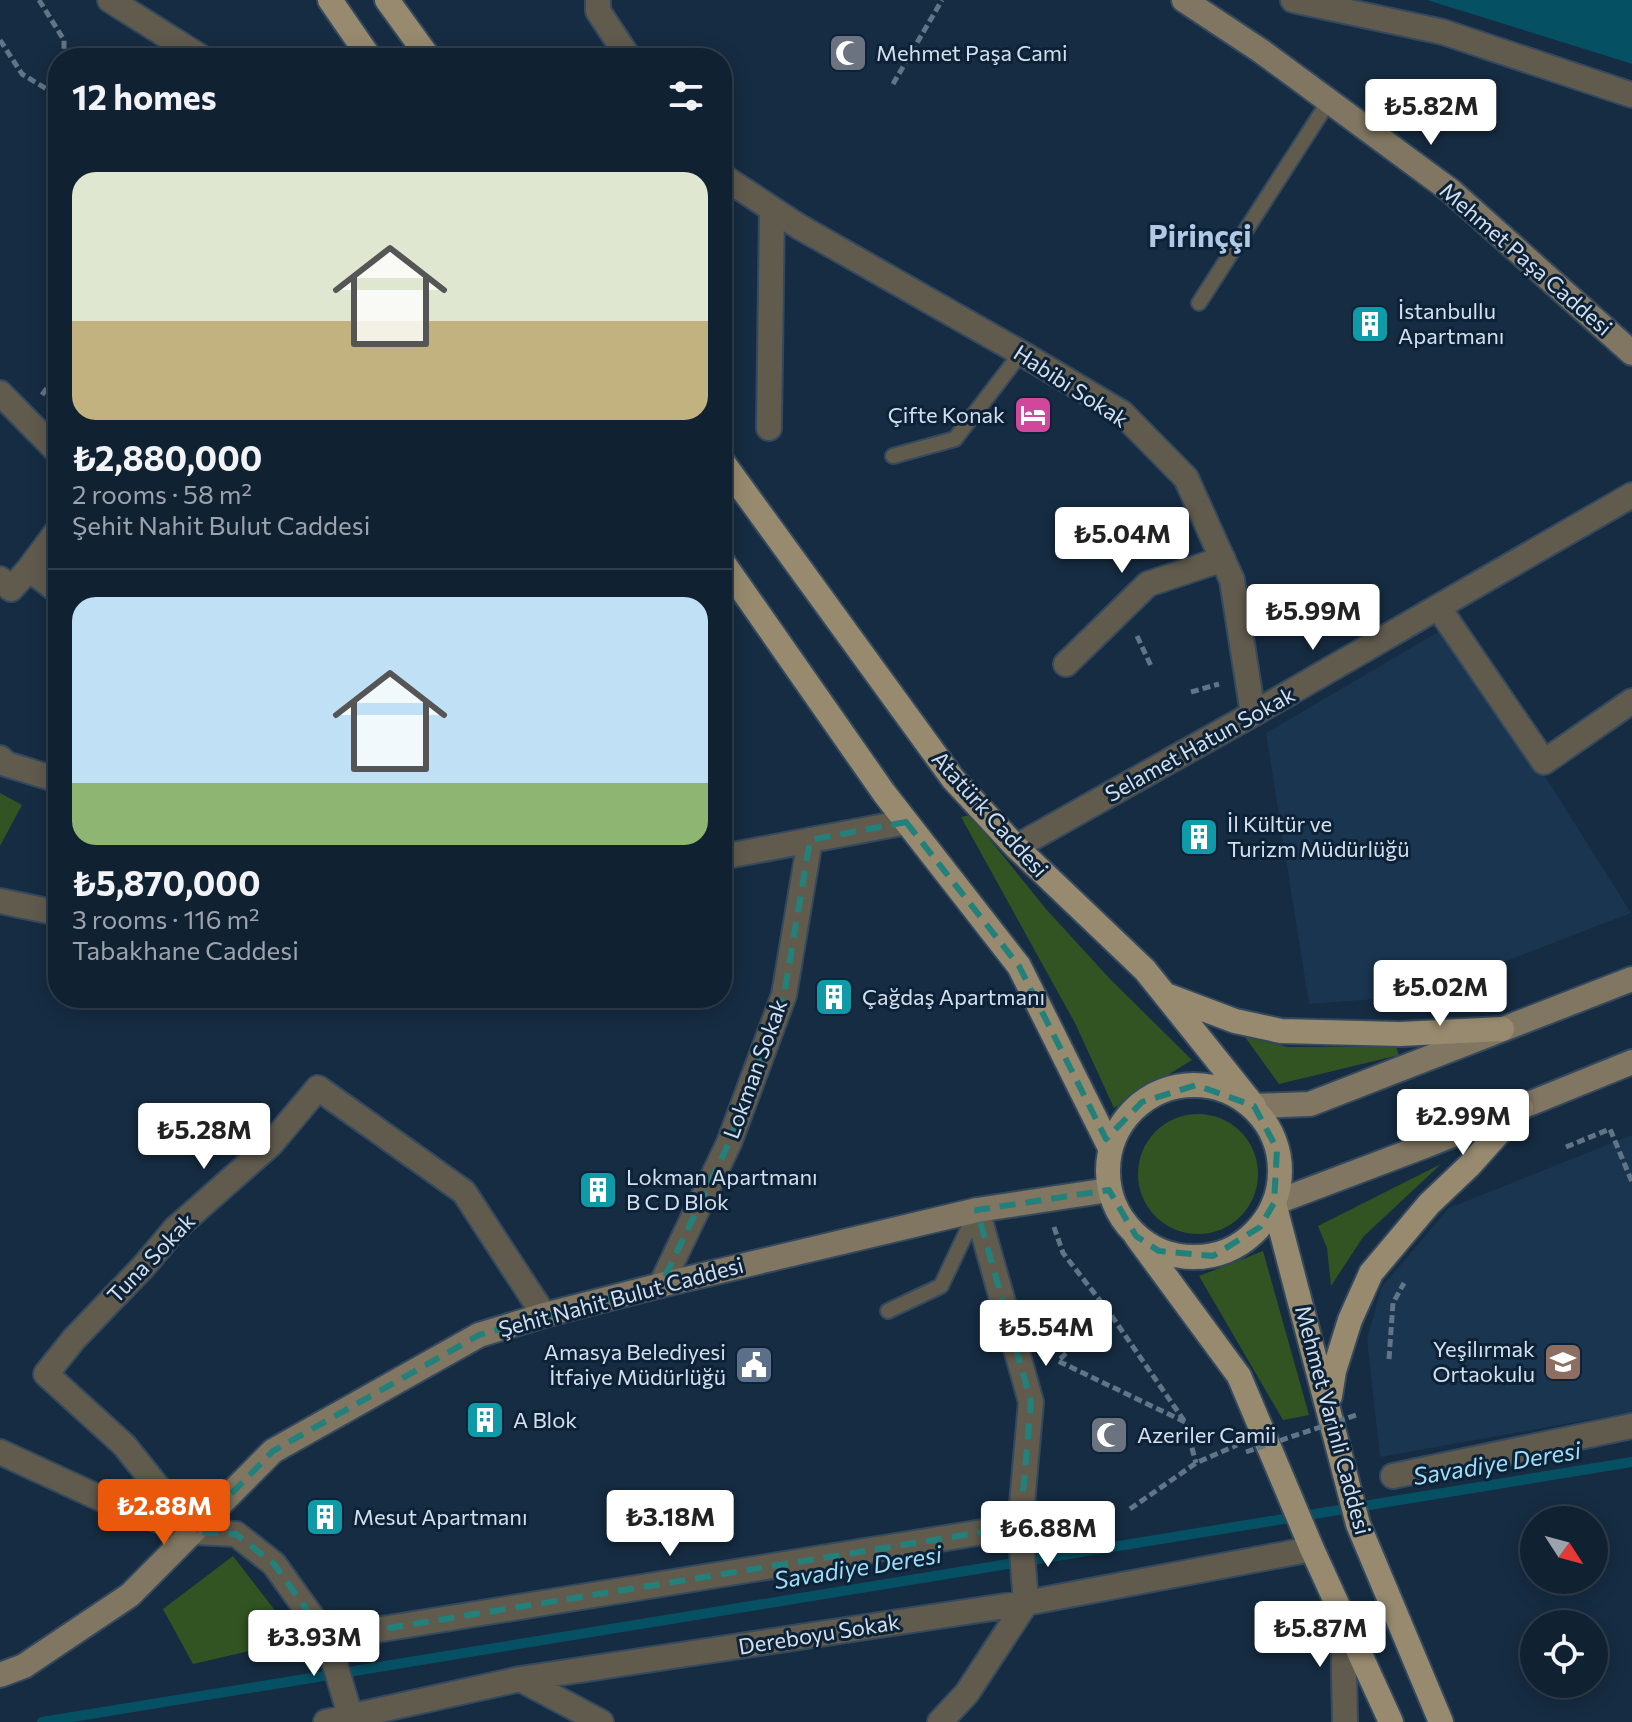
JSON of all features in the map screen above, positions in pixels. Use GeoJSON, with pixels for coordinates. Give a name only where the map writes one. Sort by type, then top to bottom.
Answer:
{"type":"FeatureCollection","features":[{"type":"Feature","properties":{"kind":"main road"},"geometry":{"type":"LineString","coordinates":[[330,0],[363,48]]}},
{"type":"Feature","properties":{"kind":"main road"},"geometry":{"type":"LineString","coordinates":[[387,0],[422,48]]}},
{"type":"Feature","properties":{"kind":"main road","name":"Atatürk Caddesi"},"geometry":{"type":"LineString","coordinates":[[732,475],[953,779],[1016,847],[1145,970],[1254,1106]]}},
{"type":"Feature","properties":{"kind":"main road"},"geometry":{"type":"LineString","coordinates":[[732,575],[906,822],[1019,966],[1110,1148]]}},
{"type":"Feature","properties":{"kind":"main road"},"geometry":{"type":"LineString","coordinates":[[1166,995],[1235,1021],[1281,1031],[1400,1034],[1502,1029]]}},
{"type":"Feature","properties":{"kind":"main road"},"geometry":{"type":"LineString","coordinates":[[1136,1236],[1159,1251],[1186,1258],[1213,1256],[1239,1245],[1260,1227],[1274,1203],[1280,1176],[1277,1149],[1270,1127],[1254,1106],[1223,1090],[1196,1085],[1167,1089],[1142,1102],[1123,1122],[1110,1148],[1107,1169],[1109,1190],[1119,1215],[1239,1376],[1310,1544],[1391,1722]]}},
{"type":"Feature","properties":{"kind":"main road"},"geometry":{"type":"LineString","coordinates":[[1328,1406],[1334,1371],[1350,1320],[1371,1273],[1521,1108]]}},
{"type":"Feature","properties":{"kind":"main road","name":"Mehmet Varinli Caddesi"},"geometry":{"type":"LineString","coordinates":[[1274,1203],[1358,1524],[1441,1722]]}},
{"type":"Feature","properties":{"kind":"street"},"geometry":{"type":"LineString","coordinates":[[110,0],[186,48]]}},
{"type":"Feature","properties":{"kind":"street"},"geometry":{"type":"LineString","coordinates":[[598,0],[598,11],[622,48]]}},
{"type":"Feature","properties":{"kind":"street","name":"Mehmet Paşa Caddesi"},"geometry":{"type":"LineString","coordinates":[[1184,0],[1451,191],[1632,353]]}},
{"type":"Feature","properties":{"kind":"street"},"geometry":{"type":"LineString","coordinates":[[1293,0],[1443,32],[1632,95]]}},
{"type":"Feature","properties":{"kind":"street","name":"Habibi Sokak"},"geometry":{"type":"LineString","coordinates":[[732,183],[798,226],[1122,413],[1186,478],[1232,580],[1253,714]]}},
{"type":"Feature","properties":{"kind":"street"},"geometry":{"type":"LineString","coordinates":[[769,428],[772,209]]}},
{"type":"Feature","properties":{"kind":"street"},"geometry":{"type":"LineString","coordinates":[[0,393],[48,442]]}},
{"type":"Feature","properties":{"kind":"street","name":"Selamet Hatun Sokak"},"geometry":{"type":"LineString","coordinates":[[1016,847],[1632,495]]}},
{"type":"Feature","properties":{"kind":"street"},"geometry":{"type":"LineString","coordinates":[[0,579],[11,589],[48,543]]}},
{"type":"Feature","properties":{"kind":"street"},"geometry":{"type":"LineString","coordinates":[[1066,664],[1148,584],[1223,559]]}},
{"type":"Feature","properties":{"kind":"street"},"geometry":{"type":"LineString","coordinates":[[29,569],[48,583]]}},
{"type":"Feature","properties":{"kind":"street"},"geometry":{"type":"LineString","coordinates":[[1438,607],[1544,762],[1632,701]]}},
{"type":"Feature","properties":{"kind":"street"},"geometry":{"type":"LineString","coordinates":[[0,758],[6,764],[48,777]]}},
{"type":"Feature","properties":{"kind":"street"},"geometry":{"type":"LineString","coordinates":[[732,855],[906,822]]}},
{"type":"Feature","properties":{"kind":"street","name":"Lokman Sokak"},"geometry":{"type":"LineString","coordinates":[[661,1285],[729,1143],[784,995],[810,840]]}},
{"type":"Feature","properties":{"kind":"street"},"geometry":{"type":"LineString","coordinates":[[0,901],[48,911]]}},
{"type":"Feature","properties":{"kind":"street"},"geometry":{"type":"LineString","coordinates":[[1254,1106],[1310,1104],[1632,979]]}},
{"type":"Feature","properties":{"kind":"street"},"geometry":{"type":"LineString","coordinates":[[1274,1203],[1632,1062]]}},
{"type":"Feature","properties":{"kind":"street","name":"Tuna Sokak"},"geometry":{"type":"LineString","coordinates":[[194,1532],[124,1445],[46,1374],[175,1229],[271,1144],[318,1088],[464,1192],[544,1315]]}},
{"type":"Feature","properties":{"kind":"street","name":"Şehit Nahit Bulut Caddesi"},"geometry":{"type":"LineString","coordinates":[[0,1675],[24,1666],[130,1595],[273,1451],[479,1335],[661,1285],[977,1210],[1109,1190]]}},
{"type":"Feature","properties":{"kind":"street"},"geometry":{"type":"LineString","coordinates":[[940,1722],[967,1693],[1026,1603],[1021,1533],[1031,1402],[977,1210]]}},
{"type":"Feature","properties":{"kind":"street"},"geometry":{"type":"LineString","coordinates":[[1393,1476],[1632,1426]]}},
{"type":"Feature","properties":{"kind":"street"},"geometry":{"type":"LineString","coordinates":[[0,1452],[117,1506],[194,1532],[236,1534],[274,1564],[327,1638],[349,1711]]}},
{"type":"Feature","properties":{"kind":"street"},"geometry":{"type":"LineString","coordinates":[[327,1638],[1021,1533]]}},
{"type":"Feature","properties":{"kind":"street","name":"Dereboyu Sokak"},"geometry":{"type":"LineString","coordinates":[[326,1722],[349,1711],[520,1679],[1026,1603],[1310,1544]]}},
{"type":"Feature","properties":{"kind":"street"},"geometry":{"type":"LineString","coordinates":[[1343,1615],[1345,1722]]}},
{"type":"Feature","properties":{"kind":"street"},"geometry":{"type":"LineString","coordinates":[[520,1679],[601,1722]]}},
{"type":"Feature","properties":{"kind":"lane"},"geometry":{"type":"LineString","coordinates":[[1199,303],[1329,101]]}},
{"type":"Feature","properties":{"kind":"lane"},"geometry":{"type":"LineString","coordinates":[[893,456],[955,439],[1021,353]]}},
{"type":"Feature","properties":{"kind":"lane"},"geometry":{"type":"LineString","coordinates":[[888,1311],[941,1286],[977,1210]]}},
{"type":"Feature","properties":{"kind":"path"},"geometry":{"type":"LineString","coordinates":[[39,0],[64,40],[64,48]]}},
{"type":"Feature","properties":{"kind":"path"},"geometry":{"type":"LineString","coordinates":[[893,84],[942,0]]}},
{"type":"Feature","properties":{"kind":"path"},"geometry":{"type":"LineString","coordinates":[[0,40],[22,74],[48,90]]}},
{"type":"Feature","properties":{"kind":"path"},"geometry":{"type":"LineString","coordinates":[[1566,1147],[1610,1129],[1632,1182]]}},
{"type":"Feature","properties":{"kind":"path"},"geometry":{"type":"LineString","coordinates":[[1044,1200],[1063,1253],[1109,1312],[1185,1422],[1196,1463]]}},
{"type":"Feature","properties":{"kind":"path"},"geometry":{"type":"LineString","coordinates":[[1389,1359],[1393,1303],[1416,1262],[1404,1234]]}},
{"type":"Feature","properties":{"kind":"path"},"geometry":{"type":"LineString","coordinates":[[1109,1312],[1058,1361],[1185,1422]]}},
{"type":"Feature","properties":{"kind":"path"},"geometry":{"type":"LineString","coordinates":[[1246,1452],[1356,1415]]}},
{"type":"Feature","properties":{"kind":"path"},"geometry":{"type":"LineString","coordinates":[[1130,1509],[1196,1463],[1262,1431]]}},
{"type":"Feature","properties":{"kind":"highlighted area"},"geometry":{"type":"Polygon","coordinates":[[[906,822],[1019,966],[1106,1139],[1142,1102],[1196,1085],[1254,1106],[1277,1149],[1274,1203],[1260,1227],[1213,1256],[1159,1251],[1136,1236],[1109,1190],[977,1210],[1031,1402],[1020,1526],[327,1638],[274,1564],[236,1534],[194,1532],[273,1451],[479,1335],[661,1285],[729,1143],[784,995],[810,840],[906,822]]]}},
{"type":"Feature","properties":{"kind":"shaded area"},"geometry":{"type":"Polygon","coordinates":[[[1427,0],[1632,0],[1632,64],[1623,61],[1427,0]]]}},
{"type":"Feature","properties":{"kind":"shaded area"},"geometry":{"type":"Polygon","coordinates":[[[1450,625],[1631,913],[1415,996],[1309,1004],[1266,733],[1450,625]]]}},
{"type":"Feature","properties":{"kind":"shaded area"},"geometry":{"type":"Polygon","coordinates":[[[1632,1135],[1632,1412],[1380,1457],[1367,1340],[1381,1288],[1449,1208],[1632,1135]]]}},
{"type":"Feature","properties":{"kind":"green space"},"geometry":{"type":"Polygon","coordinates":[[[0,793],[22,805],[0,846],[0,793]]]}},
{"type":"Feature","properties":{"kind":"green space"},"geometry":{"type":"Polygon","coordinates":[[[970,815],[1046,909],[1110,979],[1192,1060],[1114,1108],[1075,1023],[961,817],[970,815]]]}},
{"type":"Feature","properties":{"kind":"green space"},"geometry":{"type":"Polygon","coordinates":[[[1245,1037],[1288,1047],[1396,1047],[1399,1055],[1279,1084],[1245,1037]]]}},
{"type":"Feature","properties":{"kind":"green space"},"geometry":{"type":"Polygon","coordinates":[[[1198,1114],[1221,1119],[1240,1132],[1253,1151],[1258,1174],[1253,1197],[1240,1216],[1221,1229],[1198,1234],[1175,1229],[1156,1216],[1143,1197],[1138,1174],[1143,1151],[1156,1132],[1175,1119],[1198,1114]]]}},
{"type":"Feature","properties":{"kind":"green space"},"geometry":{"type":"Polygon","coordinates":[[[1441,1164],[1363,1237],[1331,1286],[1327,1248],[1318,1226],[1441,1164]]]}},
{"type":"Feature","properties":{"kind":"green space"},"geometry":{"type":"Polygon","coordinates":[[[1263,1251],[1309,1415],[1283,1420],[1199,1276],[1263,1251]]]}},
{"type":"Feature","properties":{"kind":"green space"},"geometry":{"type":"Polygon","coordinates":[[[233,1556],[298,1640],[193,1664],[163,1609],[233,1556]]]}},
{"type":"Feature","properties":{"kind":"waterway","name":"Savadiye Deresi"},"geometry":{"type":"LineString","coordinates":[[42,1722],[1632,1462]]}},
{"type":"Feature","properties":{"kind":"place","name":"Mehmet Paşa Cami"},"geometry":{"type":"Point","coordinates":[848,53]}},
{"type":"Feature","properties":{"kind":"place","name":"İstanbullu Apartmanı"},"geometry":{"type":"Point","coordinates":[1370,324]}},
{"type":"Feature","properties":{"kind":"place","name":"Çifte Konak"},"geometry":{"type":"Point","coordinates":[1033,415]}},
{"type":"Feature","properties":{"kind":"place","name":"İl Kültür ve Turizm Müdürlüğü"},"geometry":{"type":"Point","coordinates":[1199,837]}},
{"type":"Feature","properties":{"kind":"place","name":"Çağdaş Apartmanı"},"geometry":{"type":"Point","coordinates":[834,997]}},
{"type":"Feature","properties":{"kind":"place","name":"Lokman Apartmanı B C D Blok"},"geometry":{"type":"Point","coordinates":[598,1190]}},
{"type":"Feature","properties":{"kind":"place","name":"Yeşilırmak Ortaokulu"},"geometry":{"type":"Point","coordinates":[1563,1362]}},
{"type":"Feature","properties":{"kind":"place","name":"Amasya Belediyesi İtfaiye Müdürlüğü"},"geometry":{"type":"Point","coordinates":[754,1365]}},
{"type":"Feature","properties":{"kind":"place","name":"A Blok"},"geometry":{"type":"Point","coordinates":[485,1420]}},
{"type":"Feature","properties":{"kind":"place","name":"Azeriler Camii"},"geometry":{"type":"Point","coordinates":[1109,1435]}},
{"type":"Feature","properties":{"kind":"place","name":"Mesut Apartmanı"},"geometry":{"type":"Point","coordinates":[325,1517]}},
{"type":"Feature","properties":{"kind":"district","name":"Pirinççi"},"geometry":{"type":"Point","coordinates":[1200,237]}}]}
